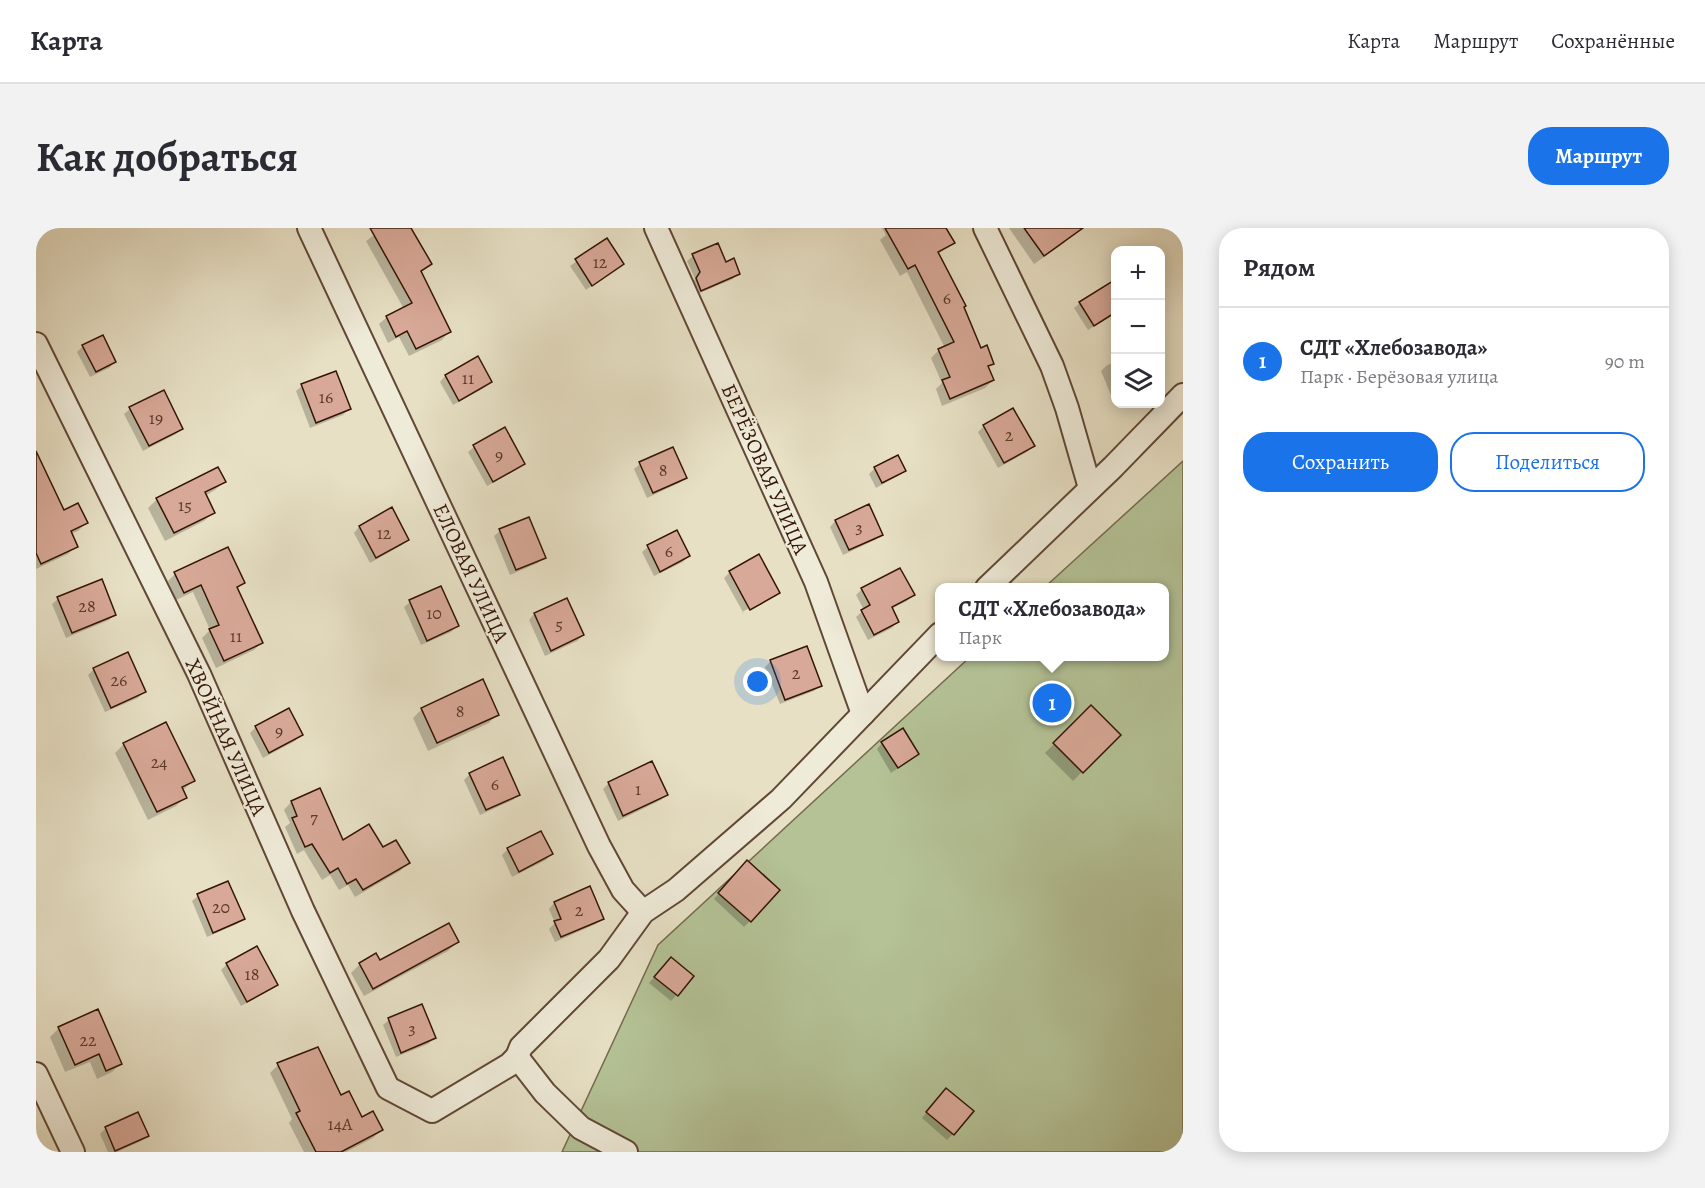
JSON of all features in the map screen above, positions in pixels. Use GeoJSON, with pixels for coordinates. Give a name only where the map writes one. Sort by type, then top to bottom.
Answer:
{"type":"FeatureCollection","features":[{"type":"Feature","properties":{"kind":"street","name":"ЕЛОВАЯ УЛИЦА"},"geometry":{"type":"LineString","coordinates":[[309,228],[599,846],[623,890],[643,912]]}},
{"type":"Feature","properties":{"kind":"street","name":"БЕРЁЗОВАЯ УЛИЦА"},"geometry":{"type":"LineString","coordinates":[[656,228],[816,582],[863,714]]}},
{"type":"Feature","properties":{"kind":"street"},"geometry":{"type":"LineString","coordinates":[[985,228],[1052,366],[1067,408],[1090,488]]}},
{"type":"Feature","properties":{"kind":"street","name":"ХВОЙНАЯ УЛИЦА"},"geometry":{"type":"LineString","coordinates":[[36,344],[199,674],[303,911],[388,1088],[432,1111],[509,1065],[517,1057]]}},
{"type":"Feature","properties":{"kind":"street"},"geometry":{"type":"LineString","coordinates":[[992,583],[1183,395]]}},
{"type":"Feature","properties":{"kind":"street"},"geometry":{"type":"LineString","coordinates":[[626,1152],[581,1128],[545,1093],[517,1057],[521,1047],[609,959],[643,912],[676,890],[781,799],[935,638]]}},
{"type":"Feature","properties":{"kind":"street"},"geometry":{"type":"LineString","coordinates":[[36,1074],[73,1152]]}},
{"type":"Feature","properties":{"kind":"green space"},"geometry":{"type":"Polygon","coordinates":[[[1183,461],[1183,1152],[562,1152],[658,945],[966,661],[1169,661],[1169,583],[1049,583],[1183,461]]]}},
{"type":"Feature","properties":{"kind":"building"},"geometry":{"type":"Polygon","coordinates":[[[370,228],[411,228],[432,264],[421,271],[451,332],[416,349],[407,331],[396,337],[386,316],[412,303],[370,228]]]}},
{"type":"Feature","properties":{"kind":"building"},"geometry":{"type":"Polygon","coordinates":[[[885,228],[946,228],[955,243],[938,252],[966,306],[964,307],[981,348],[987,345],[994,364],[988,366],[994,380],[950,399],[942,380],[950,377],[938,349],[954,342],[915,265],[908,269],[885,228]]]}},
{"type":"Feature","properties":{"kind":"building"},"geometry":{"type":"Polygon","coordinates":[[[1024,228],[1083,228],[1044,256],[1024,228]]]}},
{"type":"Feature","properties":{"kind":"building"},"geometry":{"type":"Polygon","coordinates":[[[607,238],[624,264],[592,286],[575,259],[607,238]]]}},
{"type":"Feature","properties":{"kind":"building"},"geometry":{"type":"Polygon","coordinates":[[[718,243],[726,262],[734,258],[740,274],[701,291],[696,278],[700,272],[692,254],[718,243]]]}},
{"type":"Feature","properties":{"kind":"building"},"geometry":{"type":"Polygon","coordinates":[[[1111,282],[1111,315],[1094,326],[1079,302],[1111,282]]]}},
{"type":"Feature","properties":{"kind":"building"},"geometry":{"type":"Polygon","coordinates":[[[103,335],[116,362],[96,372],[82,345],[103,335]]]}},
{"type":"Feature","properties":{"kind":"building"},"geometry":{"type":"Polygon","coordinates":[[[478,356],[492,382],[459,401],[445,375],[478,356]]]}},
{"type":"Feature","properties":{"kind":"building"},"geometry":{"type":"Polygon","coordinates":[[[336,371],[351,409],[316,423],[301,384],[336,371]]]}},
{"type":"Feature","properties":{"kind":"building"},"geometry":{"type":"Polygon","coordinates":[[[164,390],[183,429],[149,446],[129,407],[164,390]]]}},
{"type":"Feature","properties":{"kind":"building"},"geometry":{"type":"Polygon","coordinates":[[[1013,408],[1035,446],[1004,463],[983,425],[1013,408]]]}},
{"type":"Feature","properties":{"kind":"building"},"geometry":{"type":"Polygon","coordinates":[[[505,427],[525,464],[493,482],[473,445],[505,427]]]}},
{"type":"Feature","properties":{"kind":"building"},"geometry":{"type":"Polygon","coordinates":[[[673,447],[687,478],[653,493],[639,462],[673,447]]]}},
{"type":"Feature","properties":{"kind":"building"},"geometry":{"type":"Polygon","coordinates":[[[36,451],[64,510],[78,503],[88,523],[71,531],[78,547],[41,564],[36,553],[36,451]]]}},
{"type":"Feature","properties":{"kind":"building"},"geometry":{"type":"Polygon","coordinates":[[[898,455],[906,471],[882,483],[874,467],[898,455]]]}},
{"type":"Feature","properties":{"kind":"building"},"geometry":{"type":"Polygon","coordinates":[[[218,467],[226,482],[205,492],[215,513],[174,533],[156,498],[218,467]]]}},
{"type":"Feature","properties":{"kind":"building"},"geometry":{"type":"Polygon","coordinates":[[[869,504],[883,535],[849,550],[835,520],[869,504]]]}},
{"type":"Feature","properties":{"kind":"building"},"geometry":{"type":"Polygon","coordinates":[[[392,507],[409,540],[376,558],[359,526],[392,507]]]}},
{"type":"Feature","properties":{"kind":"building"},"geometry":{"type":"Polygon","coordinates":[[[529,517],[546,558],[516,570],[499,529],[529,517]]]}},
{"type":"Feature","properties":{"kind":"building"},"geometry":{"type":"Polygon","coordinates":[[[677,530],[690,556],[660,572],[647,545],[677,530]]]}},
{"type":"Feature","properties":{"kind":"building"},"geometry":{"type":"Polygon","coordinates":[[[228,547],[245,583],[237,587],[263,643],[224,661],[209,629],[219,625],[201,585],[184,593],[174,572],[228,547]]]}},
{"type":"Feature","properties":{"kind":"building"},"geometry":{"type":"Polygon","coordinates":[[[759,554],[780,593],[750,610],[729,571],[759,554]]]}},
{"type":"Feature","properties":{"kind":"building"},"geometry":{"type":"Polygon","coordinates":[[[900,568],[915,595],[892,607],[899,622],[874,635],[861,610],[870,605],[861,588],[900,568]]]}},
{"type":"Feature","properties":{"kind":"building"},"geometry":{"type":"Polygon","coordinates":[[[102,579],[116,615],[72,633],[57,597],[102,579]]]}},
{"type":"Feature","properties":{"kind":"building"},"geometry":{"type":"Polygon","coordinates":[[[441,586],[459,626],[427,641],[409,600],[441,586]]]}},
{"type":"Feature","properties":{"kind":"building"},"geometry":{"type":"Polygon","coordinates":[[[567,598],[584,635],[551,651],[534,613],[567,598]]]}},
{"type":"Feature","properties":{"kind":"building"},"geometry":{"type":"Polygon","coordinates":[[[807,646],[822,686],[785,700],[770,660],[807,646]]]}},
{"type":"Feature","properties":{"kind":"building"},"geometry":{"type":"Polygon","coordinates":[[[128,652],[146,692],[111,708],[93,668],[128,652]]]}},
{"type":"Feature","properties":{"kind":"building"},"geometry":{"type":"Polygon","coordinates":[[[483,679],[499,715],[437,743],[421,708],[483,679]]]}},
{"type":"Feature","properties":{"kind":"building"},"geometry":{"type":"Polygon","coordinates":[[[1091,705],[1121,735],[1083,773],[1053,743],[1091,705]]]}},
{"type":"Feature","properties":{"kind":"building"},"geometry":{"type":"Polygon","coordinates":[[[289,708],[303,735],[269,753],[255,726],[289,708]]]}},
{"type":"Feature","properties":{"kind":"building"},"geometry":{"type":"Polygon","coordinates":[[[166,722],[195,781],[182,787],[187,798],[157,812],[123,743],[166,722]]]}},
{"type":"Feature","properties":{"kind":"building"},"geometry":{"type":"Polygon","coordinates":[[[903,728],[919,754],[898,768],[881,742],[903,728]]]}},
{"type":"Feature","properties":{"kind":"building"},"geometry":{"type":"Polygon","coordinates":[[[503,757],[520,795],[486,810],[469,773],[503,757]]]}},
{"type":"Feature","properties":{"kind":"building"},"geometry":{"type":"Polygon","coordinates":[[[652,761],[668,795],[623,816],[608,782],[652,761]]]}},
{"type":"Feature","properties":{"kind":"building"},"geometry":{"type":"Polygon","coordinates":[[[320,788],[343,840],[369,824],[383,847],[396,840],[410,863],[363,890],[356,879],[347,884],[338,868],[330,873],[312,844],[305,847],[292,818],[297,816],[291,801],[320,788]]]}},
{"type":"Feature","properties":{"kind":"building"},"geometry":{"type":"Polygon","coordinates":[[[541,831],[553,854],[519,872],[507,848],[541,831]]]}},
{"type":"Feature","properties":{"kind":"building"},"geometry":{"type":"Polygon","coordinates":[[[747,860],[780,890],[751,922],[718,893],[747,860]]]}},
{"type":"Feature","properties":{"kind":"building"},"geometry":{"type":"Polygon","coordinates":[[[228,881],[245,919],[213,933],[197,894],[228,881]]]}},
{"type":"Feature","properties":{"kind":"building"},"geometry":{"type":"Polygon","coordinates":[[[590,886],[604,919],[561,937],[554,921],[561,919],[554,902],[590,886]]]}},
{"type":"Feature","properties":{"kind":"building"},"geometry":{"type":"Polygon","coordinates":[[[449,923],[459,942],[373,989],[359,963],[376,953],[380,960],[449,923]]]}},
{"type":"Feature","properties":{"kind":"building"},"geometry":{"type":"Polygon","coordinates":[[[257,946],[278,985],[247,1002],[226,963],[257,946]]]}},
{"type":"Feature","properties":{"kind":"building"},"geometry":{"type":"Polygon","coordinates":[[[671,957],[694,976],[678,996],[654,977],[671,957]]]}},
{"type":"Feature","properties":{"kind":"building"},"geometry":{"type":"Polygon","coordinates":[[[422,1004],[436,1038],[401,1053],[388,1018],[422,1004]]]}},
{"type":"Feature","properties":{"kind":"building"},"geometry":{"type":"Polygon","coordinates":[[[98,1009],[122,1064],[106,1071],[99,1054],[75,1065],[58,1027],[98,1009]]]}},
{"type":"Feature","properties":{"kind":"building"},"geometry":{"type":"Polygon","coordinates":[[[318,1047],[341,1095],[349,1091],[362,1117],[373,1111],[383,1130],[341,1152],[316,1152],[296,1113],[300,1111],[277,1063],[318,1047]]]}},
{"type":"Feature","properties":{"kind":"building"},"geometry":{"type":"Polygon","coordinates":[[[946,1088],[974,1111],[954,1135],[926,1112],[946,1088]]]}},
{"type":"Feature","properties":{"kind":"building"},"geometry":{"type":"Polygon","coordinates":[[[138,1112],[149,1136],[115,1151],[105,1127],[138,1112]]]}},
{"type":"Feature","properties":{"kind":"place","name":"СДТ «Хлебозавода»"},"geometry":{"type":"Point","coordinates":[1052,703]}}]}
